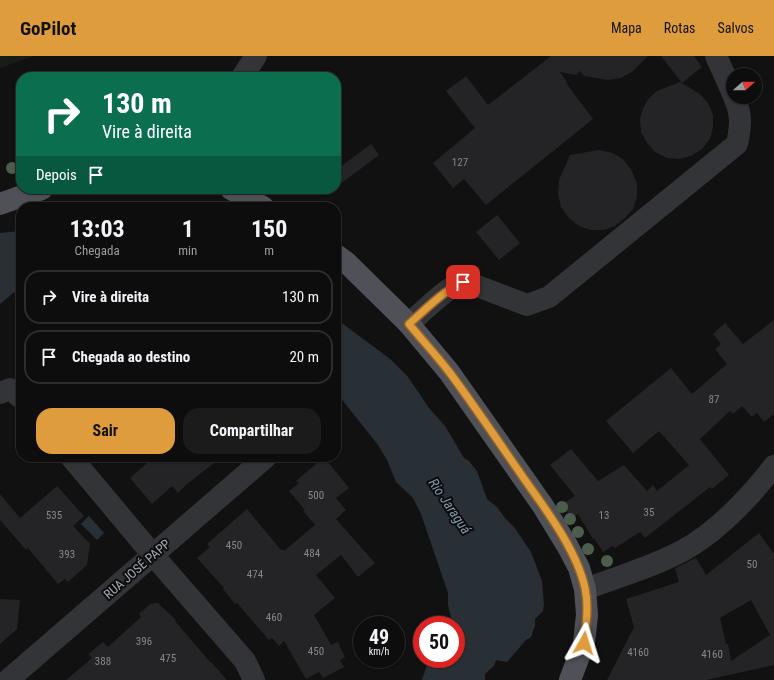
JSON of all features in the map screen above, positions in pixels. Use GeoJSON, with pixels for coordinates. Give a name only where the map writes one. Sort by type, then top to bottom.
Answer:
{"type":"FeatureCollection","features":[{"type":"Feature","properties":{"kind":"main road"},"geometry":{"type":"LineString","coordinates":[[0,204],[28,194]]}},
{"type":"Feature","properties":{"kind":"main road"},"geometry":{"type":"LineString","coordinates":[[240,194],[254,202]]}},
{"type":"Feature","properties":{"kind":"main road"},"geometry":{"type":"LineString","coordinates":[[341,259],[409,324],[449,372],[544,506],[568,547],[579,568],[585,589],[587,615],[584,643],[570,680]]}},
{"type":"Feature","properties":{"kind":"street"},"geometry":{"type":"LineString","coordinates":[[245,72],[256,56]]}},
{"type":"Feature","properties":{"kind":"street"},"geometry":{"type":"LineString","coordinates":[[716,56],[726,78]]}},
{"type":"Feature","properties":{"kind":"street"},"geometry":{"type":"LineString","coordinates":[[409,324],[454,286],[463,282],[527,305],[549,297],[737,144],[741,128],[740,110],[737,104]]}},
{"type":"Feature","properties":{"kind":"street"},"geometry":{"type":"LineString","coordinates":[[75,462],[153,555],[245,660],[254,680]]}},
{"type":"Feature","properties":{"kind":"street","name":"RUA JOSÉ PAPP"},"geometry":{"type":"LineString","coordinates":[[8,680],[260,462]]}},
{"type":"Feature","properties":{"kind":"street"},"geometry":{"type":"LineString","coordinates":[[585,589],[659,561],[683,550],[708,534],[771,479]]}},
{"type":"Feature","properties":{"kind":"shaded area"},"geometry":{"type":"Polygon","coordinates":[[[0,56],[34,56],[0,68],[0,56]]]}},
{"type":"Feature","properties":{"kind":"water"},"geometry":{"type":"Polygon","coordinates":[[[16,231],[16,292],[0,304],[0,233],[16,231]]]}},
{"type":"Feature","properties":{"kind":"water","name":"Rio Jaraguá"},"geometry":{"type":"Polygon","coordinates":[[[341,322],[389,358],[408,377],[429,408],[445,426],[464,458],[469,461],[477,471],[487,499],[497,507],[514,527],[531,552],[542,581],[543,611],[535,619],[535,626],[531,637],[526,640],[507,662],[496,660],[494,666],[485,674],[485,680],[422,680],[426,668],[465,668],[465,616],[451,616],[448,605],[448,593],[421,514],[413,498],[396,482],[387,460],[378,445],[341,398],[341,322]]]}},
{"type":"Feature","properties":{"kind":"water"},"geometry":{"type":"Polygon","coordinates":[[[89,516],[104,533],[97,540],[81,524],[89,516]]]}},
{"type":"Feature","properties":{"kind":"building"},"geometry":{"type":"Polygon","coordinates":[[[551,56],[648,56],[632,72],[621,78],[608,80],[584,76],[580,71],[576,75],[560,72],[567,82],[566,83],[593,119],[486,205],[464,179],[453,188],[433,163],[475,128],[446,91],[466,76],[488,105],[551,56]]]}},
{"type":"Feature","properties":{"kind":"building"},"geometry":{"type":"Polygon","coordinates":[[[661,56],[694,56],[702,67],[682,83],[661,56]]]}},
{"type":"Feature","properties":{"kind":"building"},"geometry":{"type":"Polygon","coordinates":[[[680,82],[700,94],[708,103],[713,115],[713,127],[710,139],[702,149],[691,156],[679,159],[667,158],[655,152],[647,143],[641,132],[640,119],[643,108],[649,98],[657,91],[680,82]]]}},
{"type":"Feature","properties":{"kind":"building"},"geometry":{"type":"Polygon","coordinates":[[[371,144],[379,155],[341,184],[341,166],[371,144]]]}},
{"type":"Feature","properties":{"kind":"building"},"geometry":{"type":"Polygon","coordinates":[[[599,150],[613,153],[624,160],[632,171],[637,184],[637,197],[633,209],[615,226],[604,230],[591,230],[579,226],[569,218],[561,207],[558,194],[559,180],[570,155],[599,150]]]}},
{"type":"Feature","properties":{"kind":"building"},"geometry":{"type":"Polygon","coordinates":[[[497,215],[520,243],[499,260],[476,232],[497,215]]]}},
{"type":"Feature","properties":{"kind":"building"},"geometry":{"type":"Polygon","coordinates":[[[774,320],[774,414],[764,422],[757,413],[752,417],[742,406],[733,414],[730,411],[700,439],[729,475],[712,489],[710,487],[645,538],[640,532],[615,548],[613,546],[603,552],[594,538],[593,539],[578,514],[571,518],[562,504],[575,496],[550,465],[571,449],[598,481],[624,465],[647,491],[653,485],[657,491],[689,465],[659,431],[633,453],[606,421],[671,368],[692,394],[727,364],[715,349],[721,344],[713,334],[725,323],[743,344],[774,320]]]}},
{"type":"Feature","properties":{"kind":"building"},"geometry":{"type":"Polygon","coordinates":[[[148,462],[216,462],[187,484],[178,493],[172,486],[152,504],[130,478],[148,462]]]}},
{"type":"Feature","properties":{"kind":"building"},"geometry":{"type":"Polygon","coordinates":[[[318,462],[328,462],[349,488],[336,498],[346,510],[336,519],[375,563],[358,577],[341,555],[316,575],[335,598],[314,615],[331,645],[338,642],[345,657],[340,660],[344,667],[323,678],[319,672],[306,679],[284,641],[279,646],[272,638],[269,640],[237,603],[235,604],[223,589],[224,588],[197,558],[210,547],[207,544],[247,509],[281,550],[282,549],[284,551],[315,525],[289,491],[299,483],[296,481],[318,462]]]}},
{"type":"Feature","properties":{"kind":"building"},"geometry":{"type":"Polygon","coordinates":[[[57,486],[84,516],[73,526],[90,544],[87,565],[68,582],[65,579],[58,584],[28,548],[26,550],[0,520],[0,494],[20,518],[57,486]]]}},
{"type":"Feature","properties":{"kind":"building"},"geometry":{"type":"Polygon","coordinates":[[[759,533],[774,554],[774,665],[706,680],[607,680],[634,627],[626,599],[679,582],[675,568],[696,558],[706,575],[759,533]],[[751,600],[720,618],[726,644],[728,644],[731,661],[770,635],[751,600]]]}},
{"type":"Feature","properties":{"kind":"building"},"geometry":{"type":"Polygon","coordinates":[[[0,599],[20,600],[17,629],[0,644],[0,599]]]}},
{"type":"Feature","properties":{"kind":"building"},"geometry":{"type":"Polygon","coordinates":[[[158,603],[176,620],[175,621],[227,680],[66,680],[92,658],[88,654],[103,642],[108,647],[141,617],[139,614],[150,604],[158,603]]]}},
{"type":"Feature","properties":{"kind":"route"},"geometry":{"type":"LineString","coordinates":[[463,282],[454,286],[409,324],[449,372],[482,418],[544,506],[568,547],[579,568],[585,589],[587,615],[584,643]]}}]}
